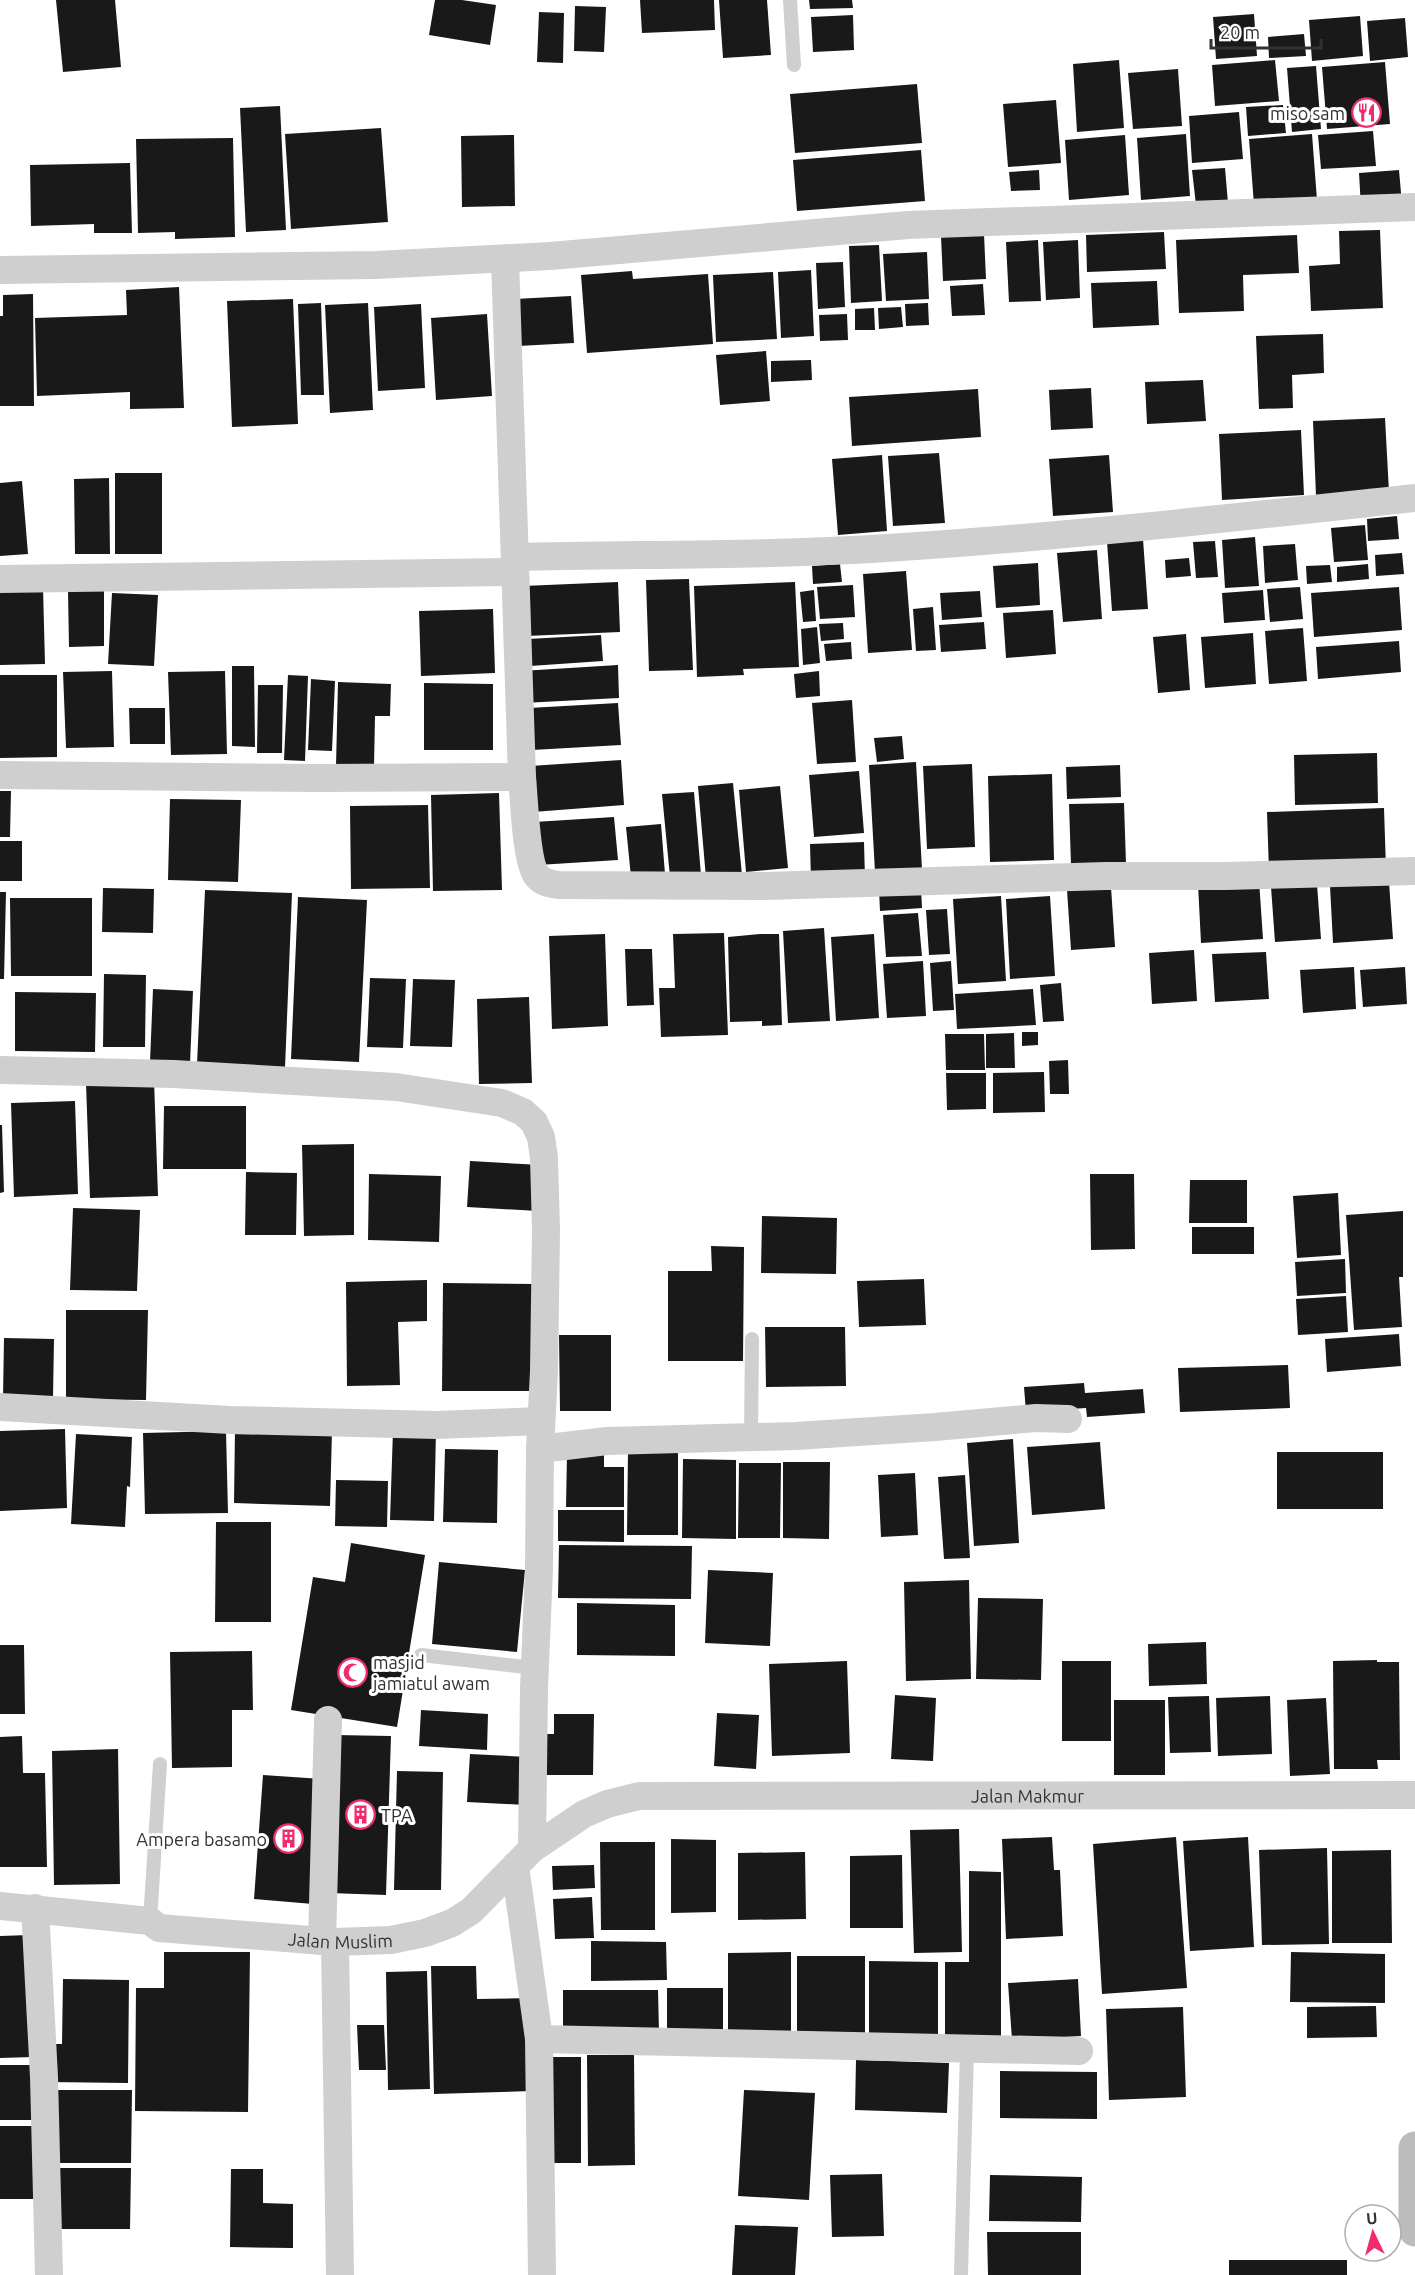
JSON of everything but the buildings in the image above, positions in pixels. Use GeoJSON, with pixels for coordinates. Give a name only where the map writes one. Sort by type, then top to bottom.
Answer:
{"type":"FeatureCollection","features":[{"type":"Feature","properties":{"kind":"street"},"geometry":{"type":"LineString","coordinates":[[0,270],[365,266],[505,259],[908,225],[1415,207]]}},
{"type":"Feature","properties":{"kind":"street"},"geometry":{"type":"LineString","coordinates":[[505,259],[522,777],[530,851],[534,870],[543,881],[559,885],[765,886],[1095,876],[1226,876],[1415,871]]}},
{"type":"Feature","properties":{"kind":"street"},"geometry":{"type":"LineString","coordinates":[[0,579],[514,564],[886,548],[1184,523],[1415,498]]}},
{"type":"Feature","properties":{"kind":"street"},"geometry":{"type":"LineString","coordinates":[[0,775],[522,777]]}},
{"type":"Feature","properties":{"kind":"street"},"geometry":{"type":"LineString","coordinates":[[0,1070],[174,1074],[396,1087],[502,1103],[523,1112],[534,1122],[541,1137],[544,1158],[544,1361],[540,1449],[539,1569],[524,1858],[539,2039],[542,2275]]}},
{"type":"Feature","properties":{"kind":"street"},"geometry":{"type":"LineString","coordinates":[[0,1407],[242,1420],[437,1425],[541,1421]]}},
{"type":"Feature","properties":{"kind":"street"},"geometry":{"type":"LineString","coordinates":[[540,1449],[608,1441],[751,1437],[854,1432],[1036,1418],[1068,1419]]}},
{"type":"Feature","properties":{"kind":"street"},"geometry":{"type":"LineString","coordinates":[[328,1720],[328,1942],[340,2275]]}},
{"type":"Feature","properties":{"kind":"street","name":"Jalan Makmur"},"geometry":{"type":"LineString","coordinates":[[639,1796],[1415,1795]]}},
{"type":"Feature","properties":{"kind":"street","name":"Jalan Muslim"},"geometry":{"type":"LineString","coordinates":[[0,1906],[150,1921],[159,1928],[328,1942],[392,1940],[425,1933],[452,1923],[471,1911],[524,1858],[585,1814],[607,1804],[639,1796]]}},
{"type":"Feature","properties":{"kind":"street"},"geometry":{"type":"LineString","coordinates":[[34,1908],[44,2077],[49,2275]]}},
{"type":"Feature","properties":{"kind":"street"},"geometry":{"type":"LineString","coordinates":[[539,2039],[1079,2051]]}},
{"type":"Feature","properties":{"kind":"street"},"geometry":{"type":"LineString","coordinates":[[1415,2148],[1415,2230]]}},
{"type":"Feature","properties":{"kind":"lane"},"geometry":{"type":"LineString","coordinates":[[790,0],[794,65]]}},
{"type":"Feature","properties":{"kind":"lane"},"geometry":{"type":"LineString","coordinates":[[751,1437],[752,1339]]}},
{"type":"Feature","properties":{"kind":"lane"},"geometry":{"type":"LineString","coordinates":[[421,1655],[534,1668]]}},
{"type":"Feature","properties":{"kind":"lane"},"geometry":{"type":"LineString","coordinates":[[150,1921],[160,1764]]}},
{"type":"Feature","properties":{"kind":"lane"},"geometry":{"type":"LineString","coordinates":[[961,2275],[967,2050]]}},
{"type":"Feature","properties":{"kind":"place","name":"miso sam"},"geometry":{"type":"Point","coordinates":[1366,113]}},
{"type":"Feature","properties":{"kind":"place","name":"masjid jamiatul awam"},"geometry":{"type":"Point","coordinates":[352,1672]}},
{"type":"Feature","properties":{"kind":"place","name":"TPA"},"geometry":{"type":"Point","coordinates":[360,1815]}},
{"type":"Feature","properties":{"kind":"place","name":"Ampera basamo"},"geometry":{"type":"Point","coordinates":[288,1839]}}]}
